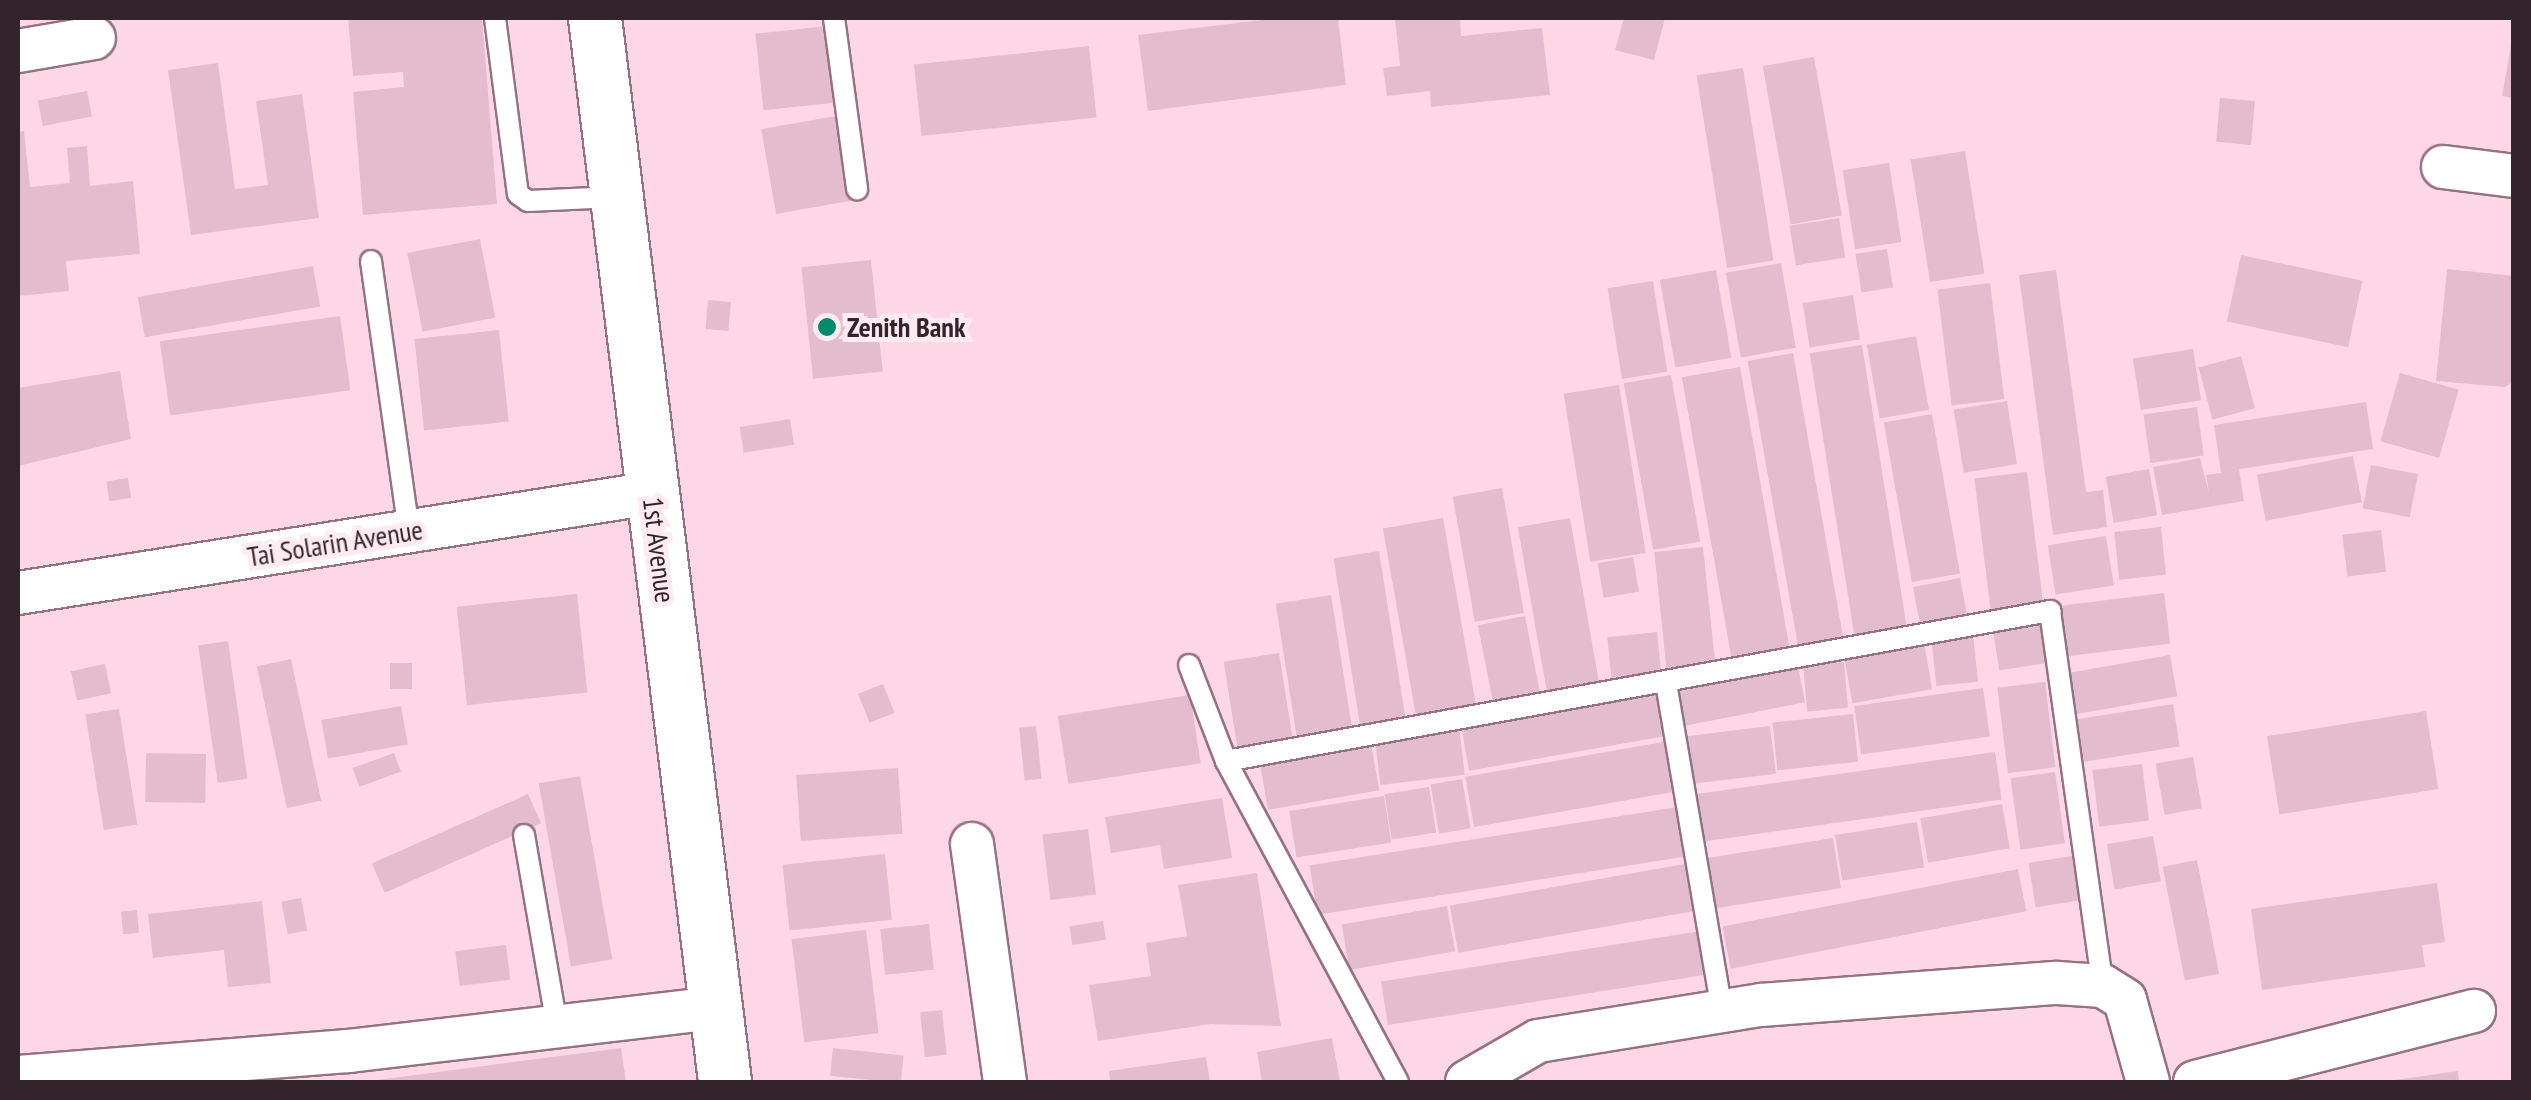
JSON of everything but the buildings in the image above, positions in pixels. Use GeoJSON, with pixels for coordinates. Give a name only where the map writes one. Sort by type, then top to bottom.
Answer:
{"type":"FeatureCollection","features":[{"type":"Feature","properties":{"kind":"street","name":"1st Avenue"},"geometry":{"type":"LineString","coordinates":[[595,18],[724,1082]]}},
{"type":"Feature","properties":{"kind":"street"},"geometry":{"type":"LineString","coordinates":[[18,50],[94,38]]}},
{"type":"Feature","properties":{"kind":"street"},"geometry":{"type":"LineString","coordinates":[[2444,166],[2514,176]]}},
{"type":"Feature","properties":{"kind":"street","name":"Tai Solarin Avenue"},"geometry":{"type":"LineString","coordinates":[[18,593],[652,494]]}},
{"type":"Feature","properties":{"kind":"street"},"geometry":{"type":"LineString","coordinates":[[972,844],[1005,1082]]}},
{"type":"Feature","properties":{"kind":"street"},"geometry":{"type":"LineString","coordinates":[[1467,1082],[1538,1041],[1722,1011],[2057,983],[2103,986],[2125,1000],[2148,1082]]}},
{"type":"Feature","properties":{"kind":"street"},"geometry":{"type":"LineString","coordinates":[[18,1077],[716,1008]]}},
{"type":"Feature","properties":{"kind":"street"},"geometry":{"type":"LineString","coordinates":[[2195,1082],[2474,1010]]}},
{"type":"Feature","properties":{"kind":"lane"},"geometry":{"type":"LineString","coordinates":[[496,18],[518,194],[528,202],[616,196]]}},
{"type":"Feature","properties":{"kind":"lane"},"geometry":{"type":"LineString","coordinates":[[834,18],[857,189]]}},
{"type":"Feature","properties":{"kind":"lane"},"geometry":{"type":"LineString","coordinates":[[370,260],[409,532]]}},
{"type":"Feature","properties":{"kind":"lane"},"geometry":{"type":"LineString","coordinates":[[1226,761],[2050,612],[2103,986]]}},
{"type":"Feature","properties":{"kind":"lane"},"geometry":{"type":"LineString","coordinates":[[1189,665],[1226,761],[1398,1082]]}},
{"type":"Feature","properties":{"kind":"lane"},"geometry":{"type":"LineString","coordinates":[[1666,683],[1722,1011]]}},
{"type":"Feature","properties":{"kind":"lane"},"geometry":{"type":"LineString","coordinates":[[524,835],[558,1026]]}},
{"type":"Feature","properties":{"kind":"place","name":"Zenith Bank"},"geometry":{"type":"Point","coordinates":[827,327]}}]}
